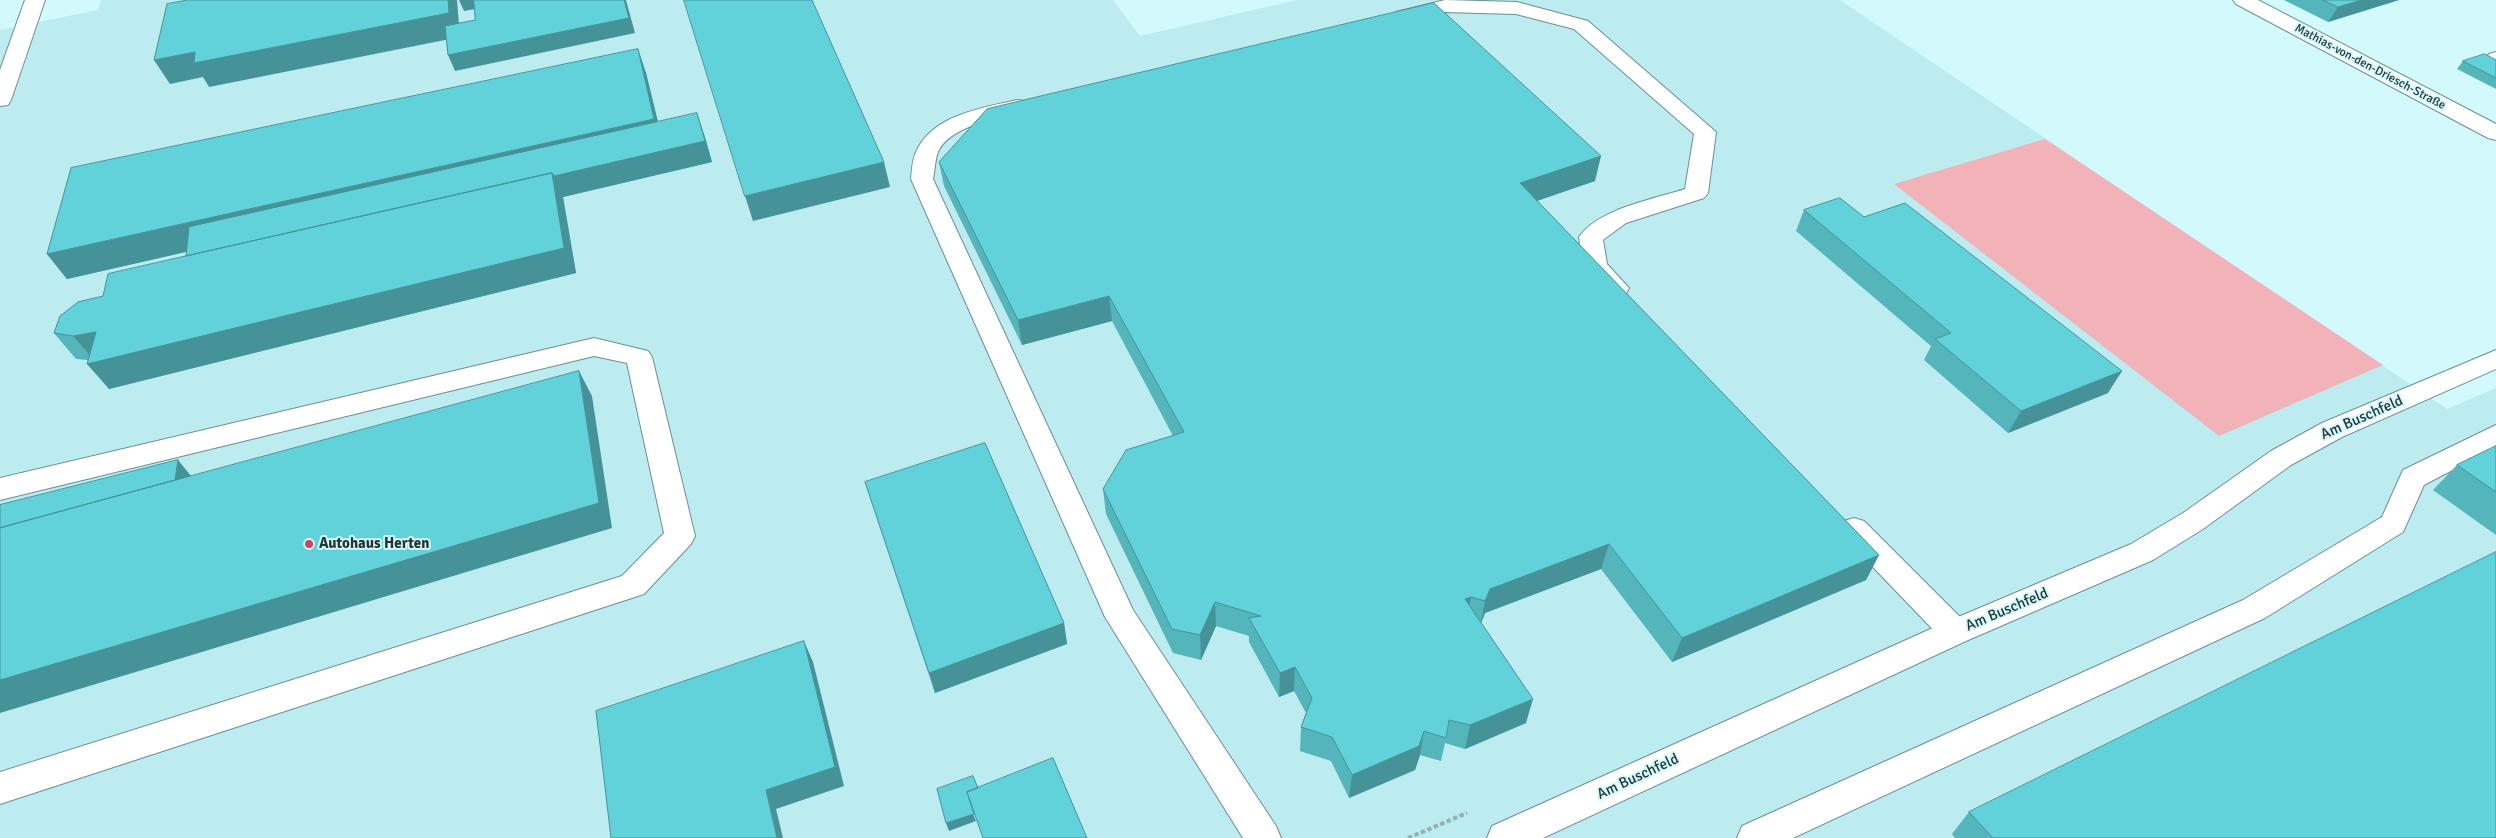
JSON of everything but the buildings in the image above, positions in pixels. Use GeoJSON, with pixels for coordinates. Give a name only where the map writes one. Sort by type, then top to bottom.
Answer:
{"type":"FeatureCollection","features":[{"type":"Feature","properties":{"kind":"street"},"geometry":{"type":"LineString","coordinates":[[0,100],[35,0]]}},
{"type":"Feature","properties":{"kind":"street","name":"Mathias-von-den-Driesch-Straße"},"geometry":{"type":"LineString","coordinates":[[2243,0],[2496,133]]}},
{"type":"Feature","properties":{"kind":"street"},"geometry":{"type":"LineString","coordinates":[[1377,22],[1445,6],[1454,6],[1517,8],[1581,25],[1705,132],[1696,193],[1618,218],[1591,237],[1595,266],[1636,308]]}},
{"type":"Feature","properties":{"kind":"street"},"geometry":{"type":"LineString","coordinates":[[1038,101],[990,112],[948,129],[927,151],[922,179],[1121,617],[1263,838]]}},
{"type":"Feature","properties":{"kind":"street"},"geometry":{"type":"LineString","coordinates":[[0,489],[594,346],[639,357],[680,536],[633,585],[0,788]]}},
{"type":"Feature","properties":{"kind":"street","name":"Am Buschfeld"},"geometry":{"type":"LineString","coordinates":[[1505,838],[1956,632],[2142,552],[2193,521],[2281,458],[2332,430],[2496,359]]}},
{"type":"Feature","properties":{"kind":"street"},"geometry":{"type":"LineString","coordinates":[[1755,838],[2062,699],[2254,609],[2393,524],[2413,478],[2496,435]]}},
{"type":"Feature","properties":{"kind":"street"},"geometry":{"type":"LineString","coordinates":[[1838,514],[1956,632]]}},
{"type":"Feature","properties":{"kind":"shaded area"},"geometry":{"type":"Polygon","coordinates":[[[101,0],[1113,0],[1140,36],[1297,0],[1840,0],[2447,409],[2496,388],[2496,838],[0,838],[0,30],[98,10],[101,0]]]}},
{"type":"Feature","properties":{"kind":"shaded area"},"geometry":{"type":"Polygon","coordinates":[[[2045,139],[2383,365],[2219,436],[1894,184],[2045,139]]]}},
{"type":"Feature","properties":{"kind":"place","name":"Autohaus Herten"},"geometry":{"type":"Point","coordinates":[309,544]}}]}
